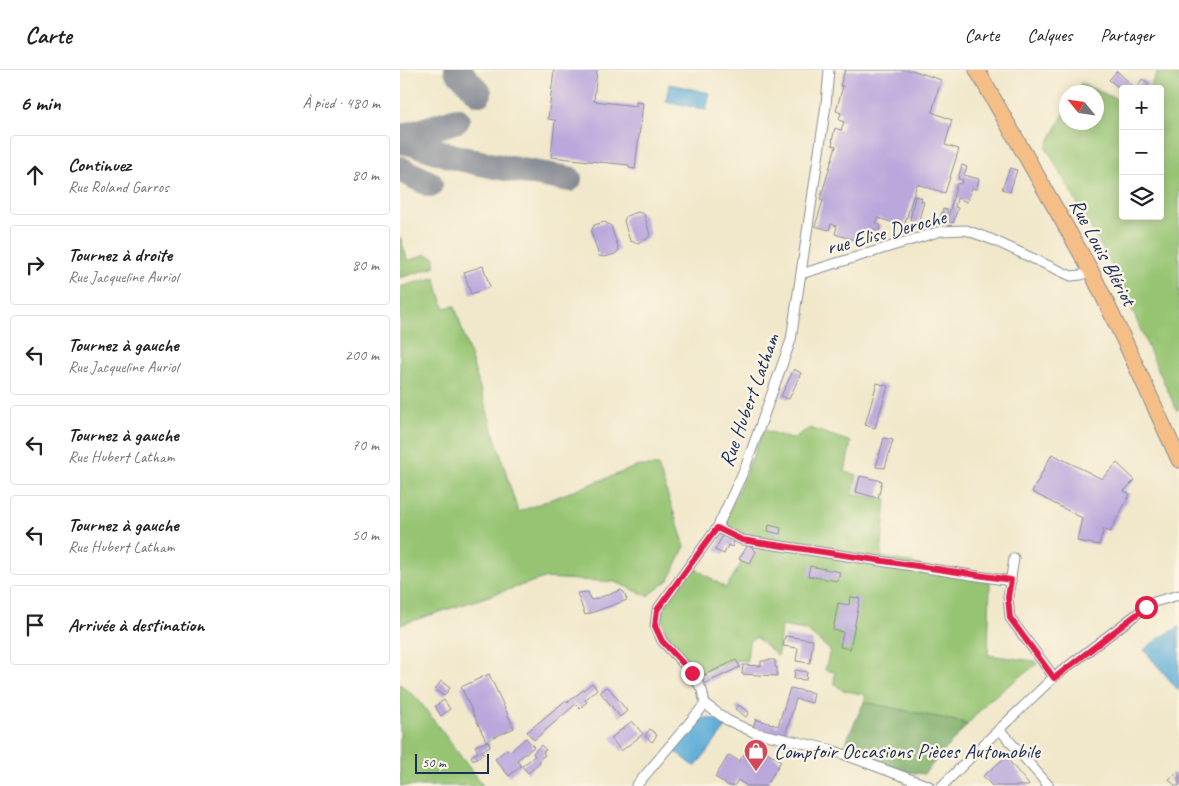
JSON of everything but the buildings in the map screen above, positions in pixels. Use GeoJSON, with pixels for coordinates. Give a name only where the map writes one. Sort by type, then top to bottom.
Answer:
{"type":"FeatureCollection","features":[{"type":"Feature","properties":{"kind":"main road","name":"Rue Louis Blériot"},"geometry":{"type":"LineString","coordinates":[[977,70],[1091,271],[1179,460]]}},
{"type":"Feature","properties":{"kind":"street","name":"Rue Hubert Latham"},"geometry":{"type":"LineString","coordinates":[[705,704],[702,690],[692,673],[662,641],[655,626],[657,610],[717,528],[745,468],[791,340],[826,105],[829,70]]}},
{"type":"Feature","properties":{"kind":"street","name":"rue Elise Deroche"},"geometry":{"type":"LineString","coordinates":[[801,274],[940,231],[966,230],[993,240],[1071,276],[1091,271]]}},
{"type":"Feature","properties":{"kind":"street"},"geometry":{"type":"LineString","coordinates":[[717,528],[742,540],[1011,580]]}},
{"type":"Feature","properties":{"kind":"street"},"geometry":{"type":"LineString","coordinates":[[1014,558],[1008,597],[1010,618],[1054,678]]}},
{"type":"Feature","properties":{"kind":"street"},"geometry":{"type":"LineString","coordinates":[[942,786],[1054,678],[1146,607],[1154,602],[1179,595]]}},
{"type":"Feature","properties":{"kind":"street"},"geometry":{"type":"LineString","coordinates":[[636,786],[705,704],[728,720],[753,732],[828,749],[929,786]]}},
{"type":"Feature","properties":{"kind":"street"},"geometry":{"type":"LineString","coordinates":[[999,729],[1049,786]]}},
{"type":"Feature","properties":{"kind":"green space"},"geometry":{"type":"Polygon","coordinates":[[[1159,70],[1179,70],[1179,408],[1177,411],[1119,279],[1046,147],[1059,123],[1059,130],[1104,130],[1104,93],[1119,100],[1119,220],[1164,220],[1164,85],[1150,85],[1159,70]]]}},
{"type":"Feature","properties":{"kind":"green space"},"geometry":{"type":"Polygon","coordinates":[[[400,237],[408,261],[426,254],[435,258],[434,267],[400,278],[400,237]]]}},
{"type":"Feature","properties":{"kind":"green space"},"geometry":{"type":"Polygon","coordinates":[[[435,278],[444,308],[455,306],[518,512],[638,466],[658,466],[685,546],[669,580],[648,596],[615,582],[544,578],[400,625],[400,287],[435,278]]]}},
{"type":"Feature","properties":{"kind":"green space"},"geometry":{"type":"Polygon","coordinates":[[[810,428],[851,442],[845,472],[857,475],[853,494],[886,500],[881,556],[990,582],[988,655],[1034,661],[1037,664],[988,701],[967,725],[961,722],[864,702],[866,695],[842,690],[834,683],[835,672],[825,670],[830,650],[806,630],[781,626],[778,656],[756,637],[749,642],[747,661],[733,660],[697,675],[669,642],[664,629],[662,610],[693,567],[726,588],[742,562],[749,566],[758,550],[761,540],[723,526],[764,430],[792,439],[810,428]]]}},
{"type":"Feature","properties":{"kind":"green space"},"geometry":{"type":"Polygon","coordinates":[[[400,684],[417,698],[483,786],[400,786],[400,684]]]}},
{"type":"Feature","properties":{"kind":"green space"},"geometry":{"type":"Polygon","coordinates":[[[864,702],[961,722],[967,725],[924,774],[908,772],[843,748],[864,702]]]}},
{"type":"Feature","properties":{"kind":"water"},"geometry":{"type":"Polygon","coordinates":[[[669,84],[710,93],[706,110],[666,101],[669,84]]]}},
{"type":"Feature","properties":{"kind":"water"},"geometry":{"type":"Polygon","coordinates":[[[1179,627],[1179,691],[1144,650],[1159,638],[1179,627]]]}},
{"type":"Feature","properties":{"kind":"water"},"geometry":{"type":"Polygon","coordinates":[[[704,718],[714,719],[727,726],[695,767],[671,748],[693,723],[704,718]]]}},
{"type":"Feature","properties":{"kind":"taxiway"},"geometry":{"type":"LineString","coordinates":[[457,70],[479,93]]}},
{"type":"Feature","properties":{"kind":"taxiway"},"geometry":{"type":"LineString","coordinates":[[400,138],[457,120]]}},
{"type":"Feature","properties":{"kind":"taxiway"},"geometry":{"type":"LineString","coordinates":[[400,141],[484,164],[569,179]]}},
{"type":"Feature","properties":{"kind":"taxiway"},"geometry":{"type":"LineString","coordinates":[[400,169],[430,184]]}},
{"type":"Feature","properties":{"kind":"place","name":"Comptoir Occasions Pièces Automobile"},"geometry":{"type":"Point","coordinates":[756,772]}},
{"type":"Feature","properties":{"kind":"route"},"geometry":{"type":"LineString","coordinates":[[692,673],[662,641],[655,626],[657,610],[717,528],[742,540],[1011,580],[1008,597],[1010,618],[1054,678],[1146,607]]}}]}
